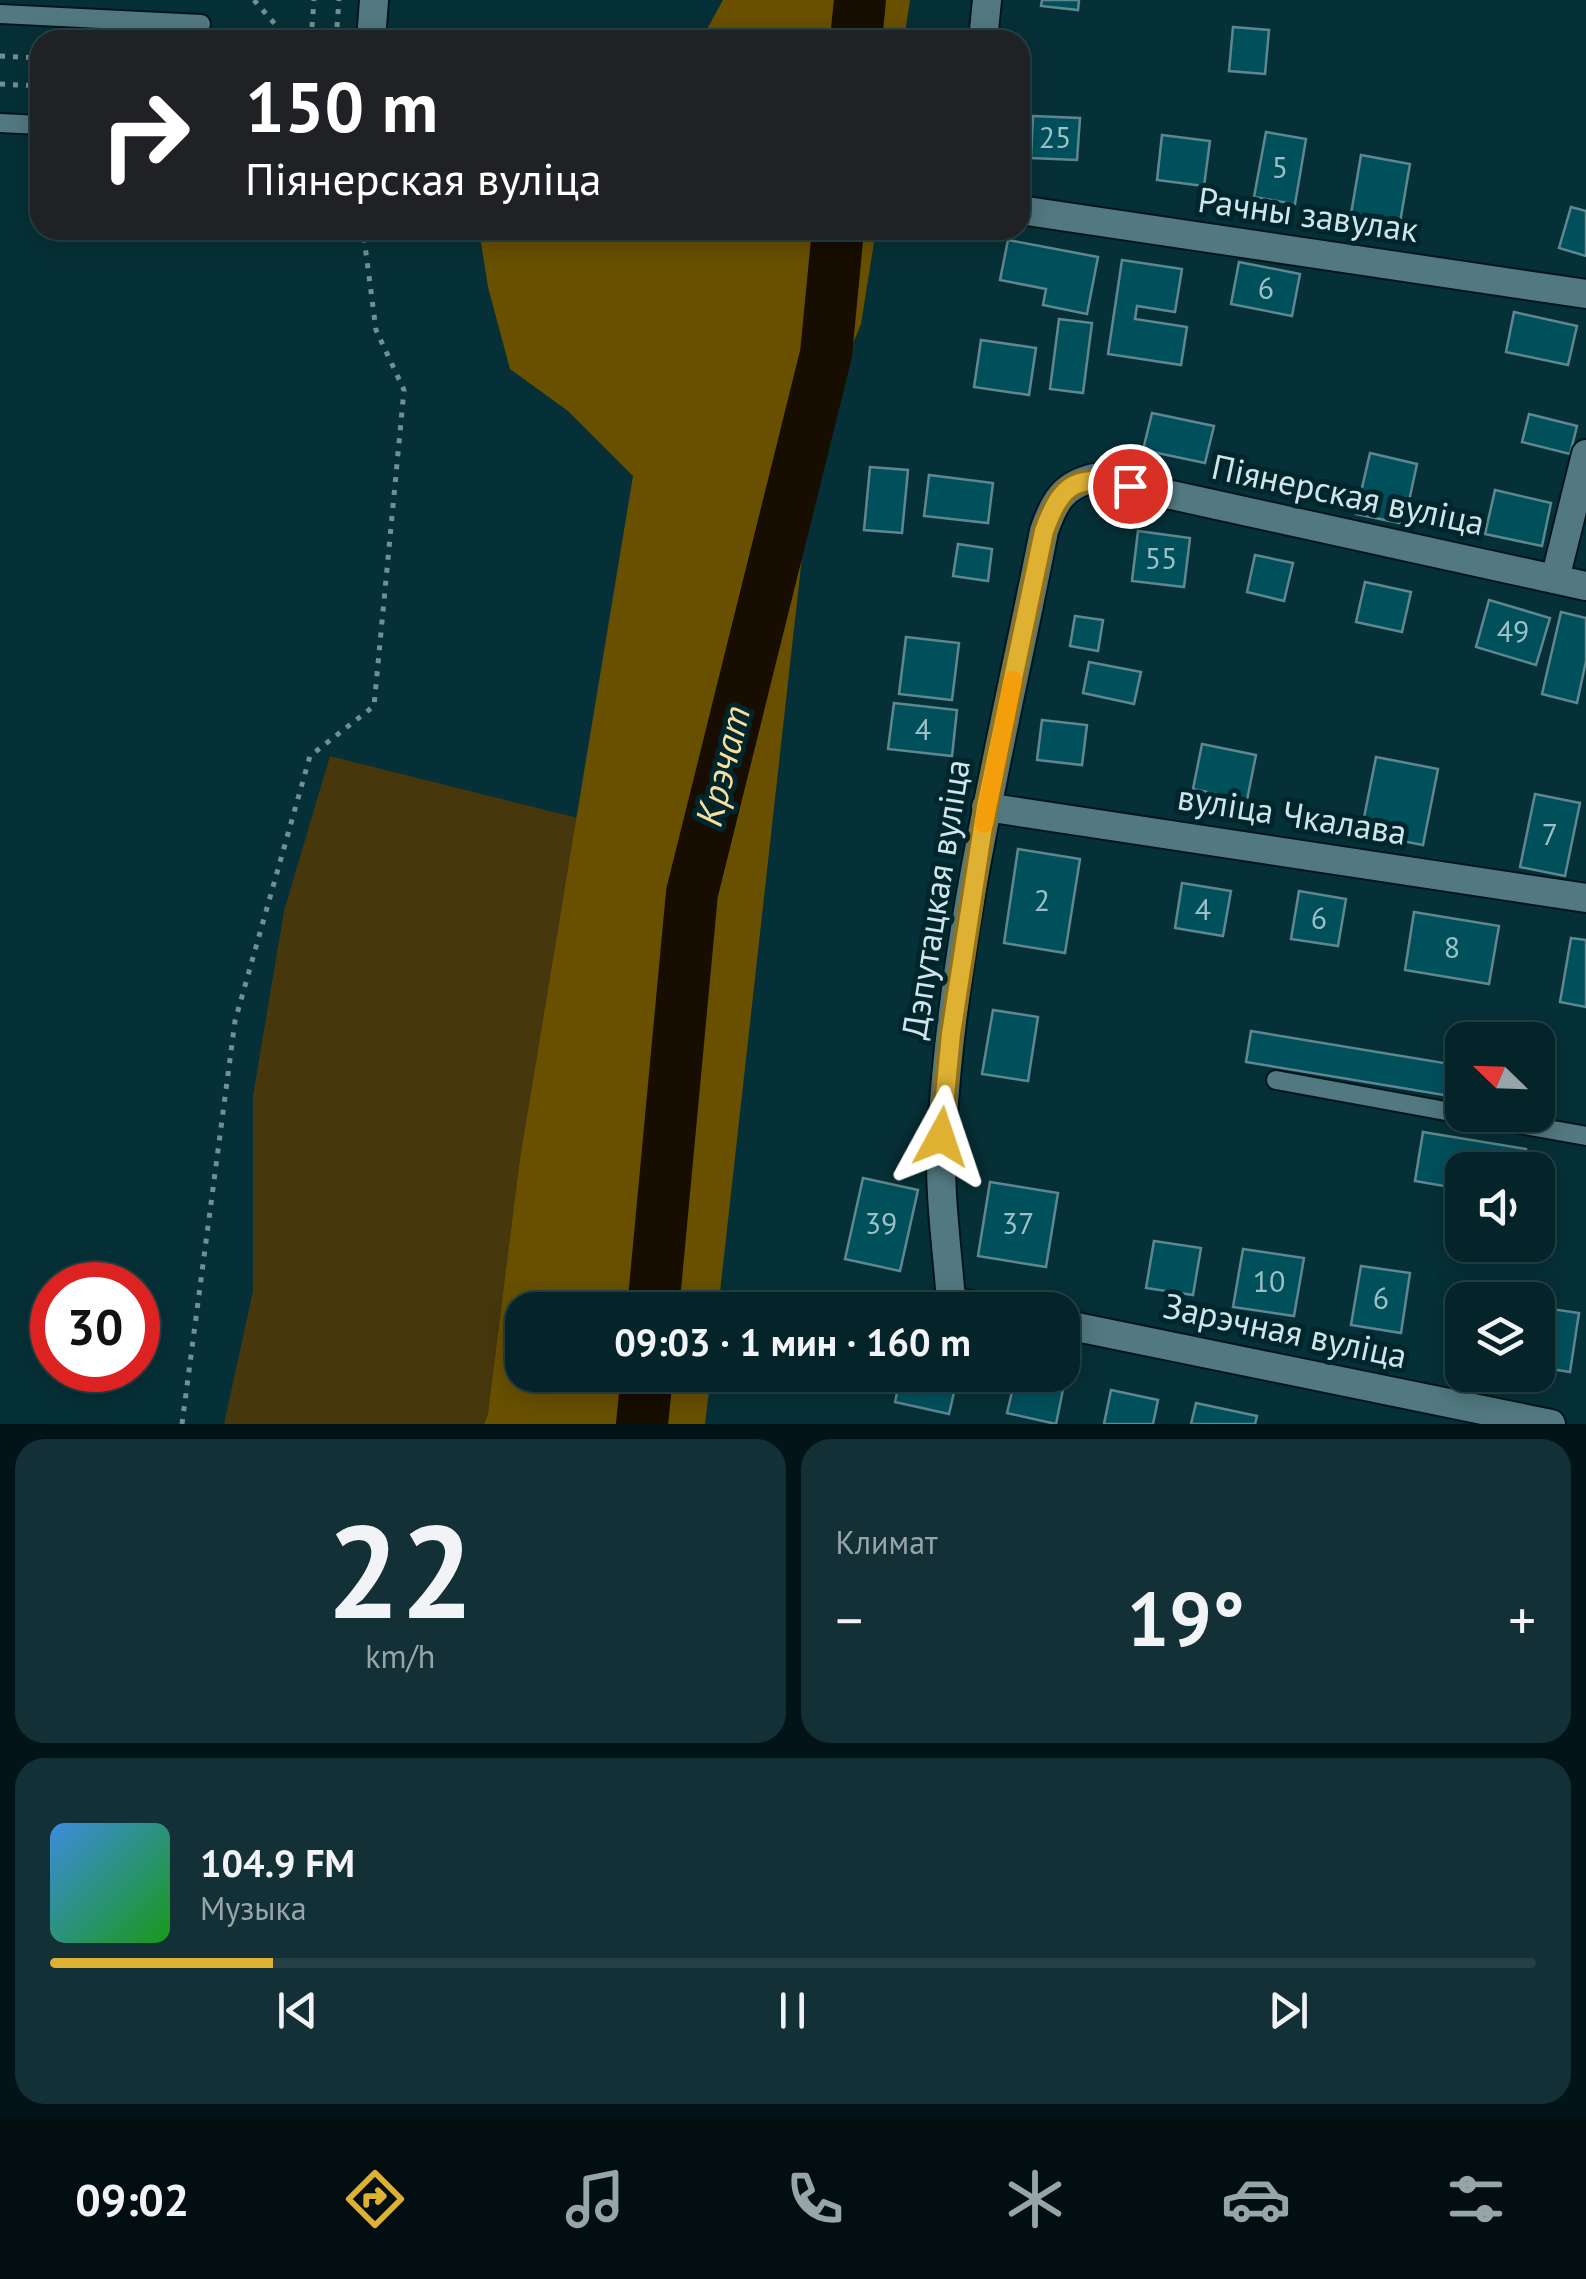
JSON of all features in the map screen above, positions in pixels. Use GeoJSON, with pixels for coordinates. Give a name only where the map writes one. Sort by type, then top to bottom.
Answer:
{"type":"FeatureCollection","features":[{"type":"Feature","properties":{"kind":"street"},"geometry":{"type":"LineString","coordinates":[[372,30],[374,0]]}},
{"type":"Feature","properties":{"kind":"street"},"geometry":{"type":"LineString","coordinates":[[984,30],[988,0]]}},
{"type":"Feature","properties":{"kind":"street","name":"Рачны завулак"},"geometry":{"type":"LineString","coordinates":[[1030,211],[1586,294]]}},
{"type":"Feature","properties":{"kind":"street"},"geometry":{"type":"LineString","coordinates":[[1555,579],[1586,454]]}},
{"type":"Feature","properties":{"kind":"street","name":"Піянерская вуліца"},"geometry":{"type":"LineString","coordinates":[[1094,478],[1586,586]]}},
{"type":"Feature","properties":{"kind":"street","name":"Дэпутацкая вуліца"},"geometry":{"type":"LineString","coordinates":[[950,1292],[941,1137],[951,1034],[986,807],[1044,531],[1060,494],[1074,483],[1094,478]]}},
{"type":"Feature","properties":{"kind":"street","name":"вуліца Чкалава"},"geometry":{"type":"LineString","coordinates":[[986,807],[1586,898]]}},
{"type":"Feature","properties":{"kind":"street","name":"Зарэчная вуліца"},"geometry":{"type":"LineString","coordinates":[[1080,1328],[1551,1424]]}},
{"type":"Feature","properties":{"kind":"lane"},"geometry":{"type":"LineString","coordinates":[[0,14],[201,24]]}},
{"type":"Feature","properties":{"kind":"lane"},"geometry":{"type":"LineString","coordinates":[[0,124],[30,125]]}},
{"type":"Feature","properties":{"kind":"lane"},"geometry":{"type":"LineString","coordinates":[[1276,1080],[1445,1110]]}},
{"type":"Feature","properties":{"kind":"lane"},"geometry":{"type":"LineString","coordinates":[[1555,1130],[1586,1136]]}},
{"type":"Feature","properties":{"kind":"path"},"geometry":{"type":"LineString","coordinates":[[254,0],[281,30]]}},
{"type":"Feature","properties":{"kind":"path"},"geometry":{"type":"LineString","coordinates":[[312,30],[314,0]]}},
{"type":"Feature","properties":{"kind":"path"},"geometry":{"type":"LineString","coordinates":[[337,30],[339,0]]}},
{"type":"Feature","properties":{"kind":"path"},"geometry":{"type":"LineString","coordinates":[[0,56],[30,58]]}},
{"type":"Feature","properties":{"kind":"path"},"geometry":{"type":"LineString","coordinates":[[0,84],[30,86]]}},
{"type":"Feature","properties":{"kind":"path"},"geometry":{"type":"LineString","coordinates":[[182,1424],[235,1020],[310,756],[374,706],[404,390],[376,330],[364,240]]}},
{"type":"Feature","properties":{"kind":"shaded area"},"geometry":{"type":"Polygon","coordinates":[[[723,0],[910,0],[906,30],[706,30],[723,0]]]}},
{"type":"Feature","properties":{"kind":"shaded area"},"geometry":{"type":"Polygon","coordinates":[[[481,240],[874,240],[861,324],[816,431],[720,1292],[505,1292],[505,1392],[709,1392],[705,1424],[484,1424],[520,1159],[633,476],[568,411],[510,369],[488,287],[481,240]]]}},
{"type":"Feature","properties":{"kind":"shaded area"},"geometry":{"type":"Polygon","coordinates":[[[330,756],[578,818],[484,1424],[224,1424],[253,1291],[253,1096],[284,911],[330,756]]]}},
{"type":"Feature","properties":{"kind":"building"},"geometry":{"type":"Polygon","coordinates":[[[1042,0],[1079,0],[1078,10],[1041,6],[1042,0]]]}},
{"type":"Feature","properties":{"kind":"building"},"geometry":{"type":"Polygon","coordinates":[[[1233,27],[1269,30],[1265,74],[1229,71],[1233,27]]]}},
{"type":"Feature","properties":{"kind":"building"},"geometry":{"type":"Polygon","coordinates":[[[1033,116],[1080,118],[1077,160],[1031,158],[1033,116]]]}},
{"type":"Feature","properties":{"kind":"building"},"geometry":{"type":"Polygon","coordinates":[[[1266,132],[1306,139],[1295,204],[1254,197],[1266,132]]]}},
{"type":"Feature","properties":{"kind":"building"},"geometry":{"type":"Polygon","coordinates":[[[1162,135],[1210,141],[1204,186],[1157,180],[1162,135]]]}},
{"type":"Feature","properties":{"kind":"building"},"geometry":{"type":"Polygon","coordinates":[[[1361,155],[1410,164],[1399,228],[1350,220],[1361,155]]]}},
{"type":"Feature","properties":{"kind":"building"},"geometry":{"type":"Polygon","coordinates":[[[1571,207],[1586,211],[1586,256],[1559,248],[1571,207]]]}},
{"type":"Feature","properties":{"kind":"building"},"geometry":{"type":"Polygon","coordinates":[[[1008,240],[1098,257],[1087,314],[1043,305],[1046,289],[1000,280],[1008,240]]]}},
{"type":"Feature","properties":{"kind":"building"},"geometry":{"type":"Polygon","coordinates":[[[1122,260],[1182,269],[1175,312],[1137,306],[1135,319],[1187,327],[1181,365],[1108,354],[1122,260]]]}},
{"type":"Feature","properties":{"kind":"building"},"geometry":{"type":"Polygon","coordinates":[[[1239,262],[1300,274],[1292,316],[1231,304],[1239,262]]]}},
{"type":"Feature","properties":{"kind":"building"},"geometry":{"type":"Polygon","coordinates":[[[1514,312],[1577,326],[1568,365],[1506,352],[1514,312]]]}},
{"type":"Feature","properties":{"kind":"building"},"geometry":{"type":"Polygon","coordinates":[[[1059,319],[1092,323],[1083,393],[1050,389],[1059,319]]]}},
{"type":"Feature","properties":{"kind":"building"},"geometry":{"type":"Polygon","coordinates":[[[981,340],[1036,348],[1029,395],[974,387],[981,340]]]}},
{"type":"Feature","properties":{"kind":"building"},"geometry":{"type":"Polygon","coordinates":[[[1152,413],[1214,426],[1205,463],[1143,450],[1152,413]]]}},
{"type":"Feature","properties":{"kind":"building"},"geometry":{"type":"Polygon","coordinates":[[[1529,414],[1577,426],[1570,454],[1522,442],[1529,414]]]}},
{"type":"Feature","properties":{"kind":"building"},"geometry":{"type":"Polygon","coordinates":[[[1370,453],[1417,464],[1404,524],[1356,514],[1370,453]]]}},
{"type":"Feature","properties":{"kind":"building"},"geometry":{"type":"Polygon","coordinates":[[[870,467],[908,470],[902,533],[864,530],[870,467]]]}},
{"type":"Feature","properties":{"kind":"building"},"geometry":{"type":"Polygon","coordinates":[[[929,475],[993,483],[988,523],[924,516],[929,475]]]}},
{"type":"Feature","properties":{"kind":"building"},"geometry":{"type":"Polygon","coordinates":[[[1495,490],[1551,503],[1542,546],[1485,534],[1495,490]]]}},
{"type":"Feature","properties":{"kind":"building"},"geometry":{"type":"Polygon","coordinates":[[[1138,531],[1190,538],[1184,587],[1132,581],[1138,531]]]}},
{"type":"Feature","properties":{"kind":"building"},"geometry":{"type":"Polygon","coordinates":[[[958,544],[992,549],[988,581],[953,576],[958,544]]]}},
{"type":"Feature","properties":{"kind":"building"},"geometry":{"type":"Polygon","coordinates":[[[1255,555],[1293,563],[1284,601],[1247,592],[1255,555]]]}},
{"type":"Feature","properties":{"kind":"building"},"geometry":{"type":"Polygon","coordinates":[[[1365,582],[1411,592],[1402,632],[1356,622],[1365,582]]]}},
{"type":"Feature","properties":{"kind":"building"},"geometry":{"type":"Polygon","coordinates":[[[1489,600],[1550,618],[1536,665],[1476,647],[1489,600]]]}},
{"type":"Feature","properties":{"kind":"building"},"geometry":{"type":"Polygon","coordinates":[[[1561,612],[1586,618],[1586,661],[1577,703],[1542,694],[1561,612]]]}},
{"type":"Feature","properties":{"kind":"building"},"geometry":{"type":"Polygon","coordinates":[[[1075,616],[1103,620],[1098,651],[1070,646],[1075,616]]]}},
{"type":"Feature","properties":{"kind":"building"},"geometry":{"type":"Polygon","coordinates":[[[906,637],[959,643],[952,700],[899,694],[906,637]]]}},
{"type":"Feature","properties":{"kind":"building"},"geometry":{"type":"Polygon","coordinates":[[[1089,662],[1141,672],[1134,704],[1083,693],[1089,662]]]}},
{"type":"Feature","properties":{"kind":"building"},"geometry":{"type":"Polygon","coordinates":[[[894,703],[957,710],[952,756],[888,749],[894,703]]]}},
{"type":"Feature","properties":{"kind":"building"},"geometry":{"type":"Polygon","coordinates":[[[1042,720],[1087,725],[1082,765],[1037,760],[1042,720]]]}},
{"type":"Feature","properties":{"kind":"building"},"geometry":{"type":"Polygon","coordinates":[[[1202,744],[1256,755],[1247,800],[1193,789],[1202,744]]]}},
{"type":"Feature","properties":{"kind":"building"},"geometry":{"type":"Polygon","coordinates":[[[1376,757],[1438,769],[1423,845],[1361,833],[1376,757]]]}},
{"type":"Feature","properties":{"kind":"building"},"geometry":{"type":"Polygon","coordinates":[[[1535,794],[1580,803],[1565,876],[1520,867],[1535,794]]]}},
{"type":"Feature","properties":{"kind":"building"},"geometry":{"type":"Polygon","coordinates":[[[1018,849],[1080,859],[1065,953],[1004,943],[1018,849]]]}},
{"type":"Feature","properties":{"kind":"building"},"geometry":{"type":"Polygon","coordinates":[[[1182,883],[1231,891],[1223,936],[1175,928],[1182,883]]]}},
{"type":"Feature","properties":{"kind":"building"},"geometry":{"type":"Polygon","coordinates":[[[1299,891],[1346,899],[1338,946],[1291,939],[1299,891]]]}},
{"type":"Feature","properties":{"kind":"building"},"geometry":{"type":"Polygon","coordinates":[[[1414,912],[1499,926],[1489,984],[1405,970],[1414,912]]]}},
{"type":"Feature","properties":{"kind":"building"},"geometry":{"type":"Polygon","coordinates":[[[1571,938],[1586,940],[1586,1007],[1560,1002],[1571,938]]]}},
{"type":"Feature","properties":{"kind":"building"},"geometry":{"type":"Polygon","coordinates":[[[993,1010],[1038,1017],[1028,1081],[982,1074],[993,1010]]]}},
{"type":"Feature","properties":{"kind":"building"},"geometry":{"type":"Polygon","coordinates":[[[1251,1031],[1445,1063],[1445,1095],[1246,1062],[1251,1031]]]}},
{"type":"Feature","properties":{"kind":"building"},"geometry":{"type":"Polygon","coordinates":[[[1423,1132],[1526,1149],[1445,1152],[1445,1186],[1415,1181],[1423,1132]]]}},
{"type":"Feature","properties":{"kind":"building"},"geometry":{"type":"Polygon","coordinates":[[[863,1178],[918,1190],[900,1271],[845,1259],[863,1178]]]}},
{"type":"Feature","properties":{"kind":"building"},"geometry":{"type":"Polygon","coordinates":[[[990,1182],[1058,1193],[1046,1267],[978,1256],[990,1182]]]}},
{"type":"Feature","properties":{"kind":"building"},"geometry":{"type":"Polygon","coordinates":[[[1154,1241],[1201,1248],[1193,1295],[1146,1288],[1154,1241]]]}},
{"type":"Feature","properties":{"kind":"building"},"geometry":{"type":"Polygon","coordinates":[[[1243,1249],[1304,1258],[1294,1316],[1233,1307],[1243,1249]]]}},
{"type":"Feature","properties":{"kind":"building"},"geometry":{"type":"Polygon","coordinates":[[[1361,1266],[1410,1273],[1401,1333],[1351,1325],[1361,1266]]]}},
{"type":"Feature","properties":{"kind":"building"},"geometry":{"type":"Polygon","coordinates":[[[1555,1309],[1579,1313],[1570,1372],[1555,1370],[1555,1309]]]}},
{"type":"Feature","properties":{"kind":"building"},"geometry":{"type":"Polygon","coordinates":[[[1111,1390],[1158,1400],[1153,1424],[1104,1424],[1111,1390]]]}},
{"type":"Feature","properties":{"kind":"building"},"geometry":{"type":"Polygon","coordinates":[[[897,1392],[954,1392],[949,1414],[895,1402],[897,1392]]]}},
{"type":"Feature","properties":{"kind":"building"},"geometry":{"type":"Polygon","coordinates":[[[1012,1392],[1063,1392],[1056,1424],[1007,1413],[1012,1392]]]}},
{"type":"Feature","properties":{"kind":"building"},"geometry":{"type":"Polygon","coordinates":[[[1196,1403],[1257,1416],[1255,1424],[1191,1424],[1196,1403]]]}},
{"type":"Feature","properties":{"kind":"waterway","name":"Крэчат"},"geometry":{"type":"LineString","coordinates":[[857,30],[860,0]]}},
{"type":"Feature","properties":{"kind":"waterway","name":"Крэчат"},"geometry":{"type":"LineString","coordinates":[[655,1292],[692,893],[826,354],[837,240]]}},
{"type":"Feature","properties":{"kind":"waterway","name":"Крэчат"},"geometry":{"type":"LineString","coordinates":[[642,1424],[645,1392]]}},
{"type":"Feature","properties":{"kind":"slow traffic"},"geometry":{"type":"LineString","coordinates":[[984,824],[1013,680]]}},
{"type":"Feature","properties":{"kind":"route"},"geometry":{"type":"LineString","coordinates":[[941,1137],[951,1034],[986,807],[1044,531],[1060,494],[1074,483],[1094,478],[1130,486]]}}]}
